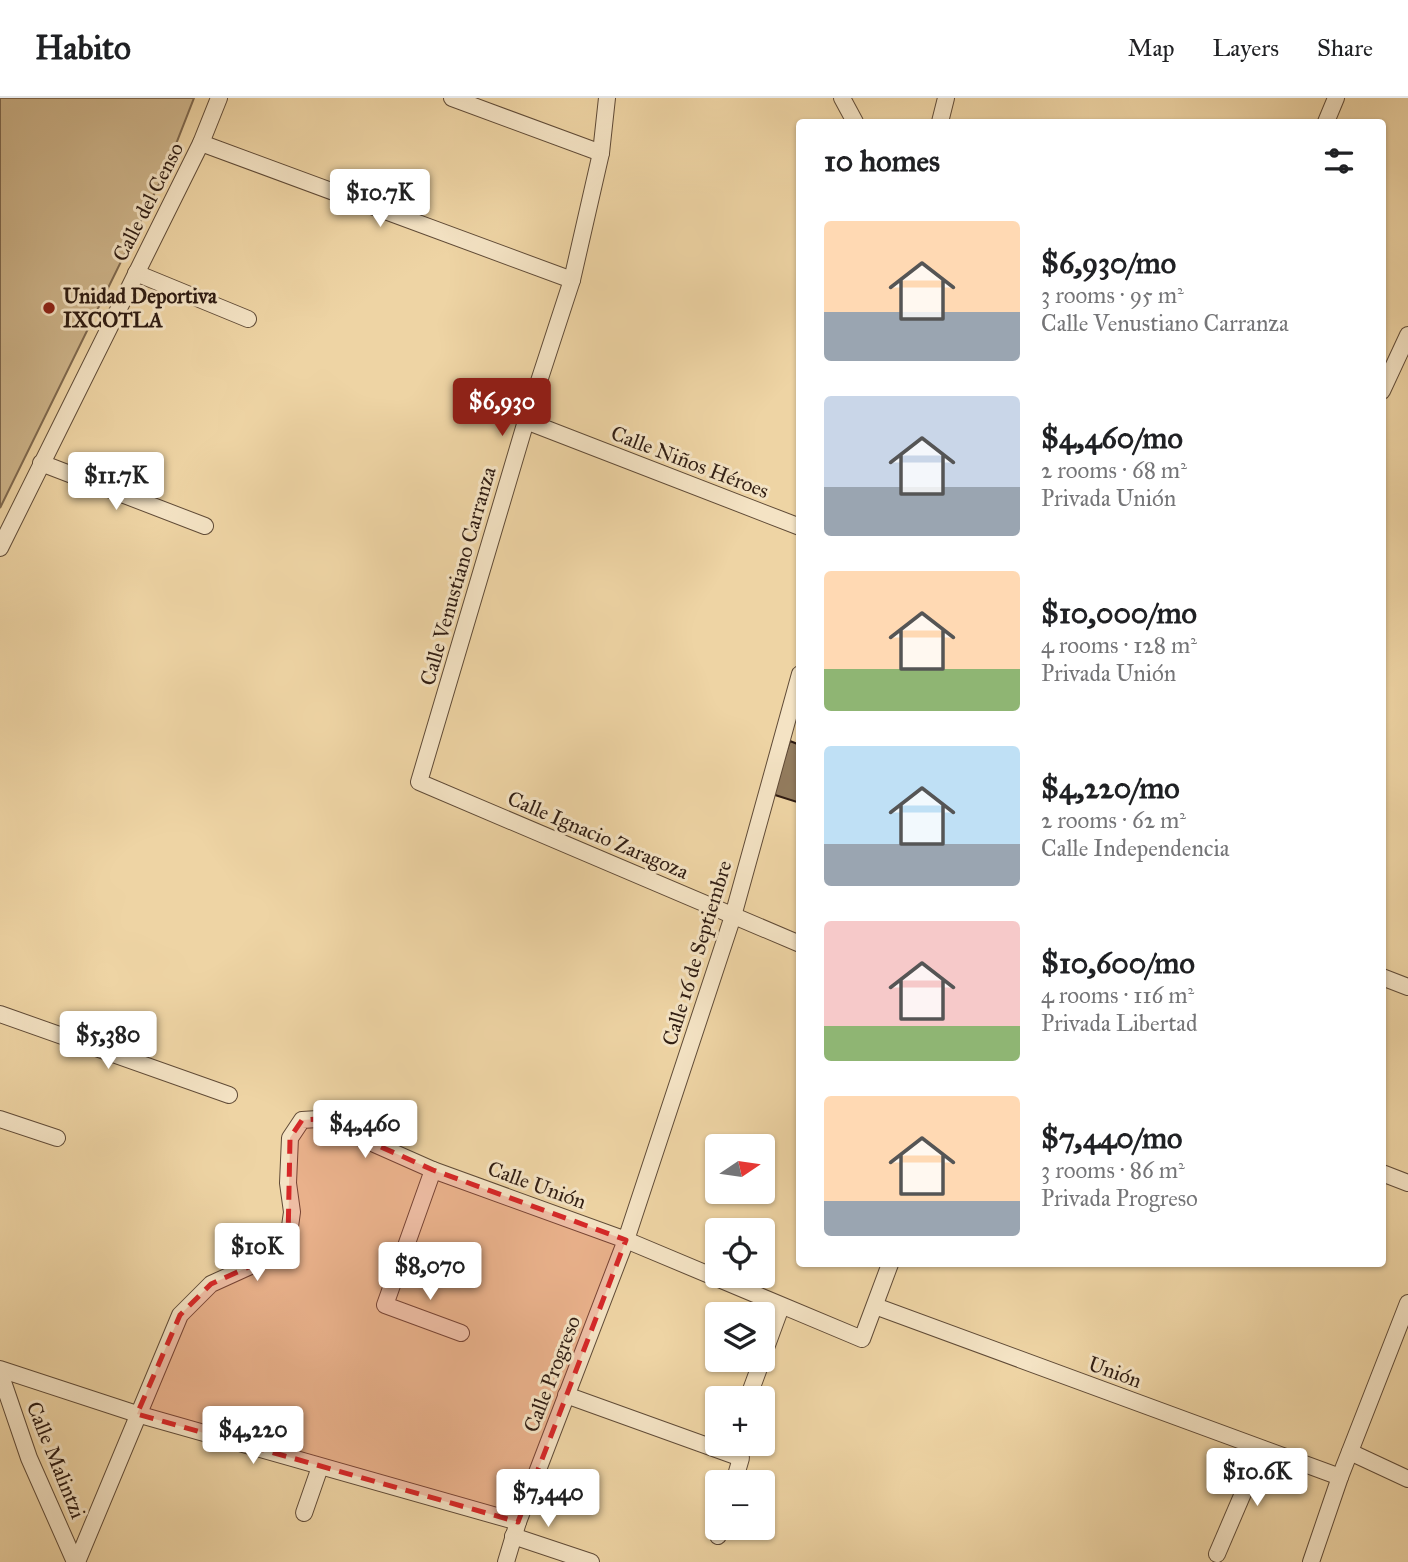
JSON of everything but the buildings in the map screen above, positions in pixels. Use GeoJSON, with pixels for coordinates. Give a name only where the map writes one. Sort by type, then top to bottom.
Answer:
{"type":"FeatureCollection","features":[{"type":"Feature","properties":{"kind":"street","name":"Calle del Censo"},"geometry":{"type":"LineString","coordinates":[[0,548],[201,143],[219,98]]}},
{"type":"Feature","properties":{"kind":"street"},"geometry":{"type":"LineString","coordinates":[[452,98],[601,153]]}},
{"type":"Feature","properties":{"kind":"street","name":"Calle Venustiano Carranza"},"geometry":{"type":"LineString","coordinates":[[419,782],[526,421],[572,279],[601,153],[607,98]]}},
{"type":"Feature","properties":{"kind":"street"},"geometry":{"type":"LineString","coordinates":[[842,98],[853,119]]}},
{"type":"Feature","properties":{"kind":"street"},"geometry":{"type":"LineString","coordinates":[[941,119],[946,98]]}},
{"type":"Feature","properties":{"kind":"street"},"geometry":{"type":"LineString","coordinates":[[1327,119],[1336,98]]}},
{"type":"Feature","properties":{"kind":"street"},"geometry":{"type":"LineString","coordinates":[[201,143],[572,279]]}},
{"type":"Feature","properties":{"kind":"street"},"geometry":{"type":"LineString","coordinates":[[136,273],[248,319]]}},
{"type":"Feature","properties":{"kind":"street"},"geometry":{"type":"LineString","coordinates":[[1386,382],[1408,335]]}},
{"type":"Feature","properties":{"kind":"street","name":"Calle Niños Héroes"},"geometry":{"type":"LineString","coordinates":[[526,421],[796,525]]}},
{"type":"Feature","properties":{"kind":"street"},"geometry":{"type":"LineString","coordinates":[[41,463],[205,526]]}},
{"type":"Feature","properties":{"kind":"street","name":"Calle 16 de Septiembre"},"geometry":{"type":"LineString","coordinates":[[626,1240],[733,916],[796,688]]}},
{"type":"Feature","properties":{"kind":"street","name":"Calle Ignacio Zaragoza"},"geometry":{"type":"LineString","coordinates":[[419,782],[796,942]]}},
{"type":"Feature","properties":{"kind":"street"},"geometry":{"type":"LineString","coordinates":[[1386,979],[1408,987]]}},
{"type":"Feature","properties":{"kind":"street"},"geometry":{"type":"LineString","coordinates":[[0,1014],[229,1095]]}},
{"type":"Feature","properties":{"kind":"street"},"geometry":{"type":"LineString","coordinates":[[0,1119],[57,1138]]}},
{"type":"Feature","properties":{"kind":"street","name":"Calle Unión"},"geometry":{"type":"LineString","coordinates":[[137,1414],[180,1315],[211,1284],[266,1259],[288,1241],[292,1212],[288,1183],[290,1138],[302,1120],[318,1119],[433,1170],[626,1240]]}},
{"type":"Feature","properties":{"kind":"street"},"geometry":{"type":"LineString","coordinates":[[433,1170],[385,1305],[461,1333]]}},
{"type":"Feature","properties":{"kind":"street"},"geometry":{"type":"LineString","coordinates":[[1386,1175],[1408,1183]]}},
{"type":"Feature","properties":{"kind":"street"},"geometry":{"type":"LineString","coordinates":[[626,1240],[862,1339],[889,1267]]}},
{"type":"Feature","properties":{"kind":"street","name":"Calle Progreso"},"geometry":{"type":"LineString","coordinates":[[506,1562],[516,1529],[626,1240]]}},
{"type":"Feature","properties":{"kind":"street"},"geometry":{"type":"LineString","coordinates":[[1311,1562],[1340,1477],[1408,1303]]}},
{"type":"Feature","properties":{"kind":"street","name":"Unión"},"geometry":{"type":"LineString","coordinates":[[875,1306],[1340,1477]]}},
{"type":"Feature","properties":{"kind":"street"},"geometry":{"type":"LineString","coordinates":[[775,1323],[781,1307]]}},
{"type":"Feature","properties":{"kind":"street"},"geometry":{"type":"LineString","coordinates":[[0,1371],[516,1529],[591,1562]]}},
{"type":"Feature","properties":{"kind":"street","name":"Calle Malintzi"},"geometry":{"type":"LineString","coordinates":[[0,1371],[29,1458],[76,1562]]}},
{"type":"Feature","properties":{"kind":"street"},"geometry":{"type":"LineString","coordinates":[[566,1395],[705,1440]]}},
{"type":"Feature","properties":{"kind":"street"},"geometry":{"type":"LineString","coordinates":[[76,1562],[137,1414]]}},
{"type":"Feature","properties":{"kind":"street"},"geometry":{"type":"LineString","coordinates":[[1217,1554],[1262,1449]]}},
{"type":"Feature","properties":{"kind":"street"},"geometry":{"type":"LineString","coordinates":[[1350,1452],[1408,1479]]}},
{"type":"Feature","properties":{"kind":"street"},"geometry":{"type":"LineString","coordinates":[[304,1513],[320,1467]]}},
{"type":"Feature","properties":{"kind":"highlighted area"},"geometry":{"type":"Polygon","coordinates":[[[318,1119],[433,1170],[626,1240],[518,1522],[137,1414],[180,1315],[211,1284],[266,1259],[288,1241],[290,1138],[302,1120],[318,1119]]]}},
{"type":"Feature","properties":{"kind":"shaded area","name":"Unidad Deportiva IXCOTLA"},"geometry":{"type":"Polygon","coordinates":[[[0,98],[194,98],[165,172],[0,508],[0,98]]]}},
{"type":"Feature","properties":{"kind":"place","name":"Unidad Deportiva IXCOTLA"},"geometry":{"type":"Point","coordinates":[49,308]}}]}
